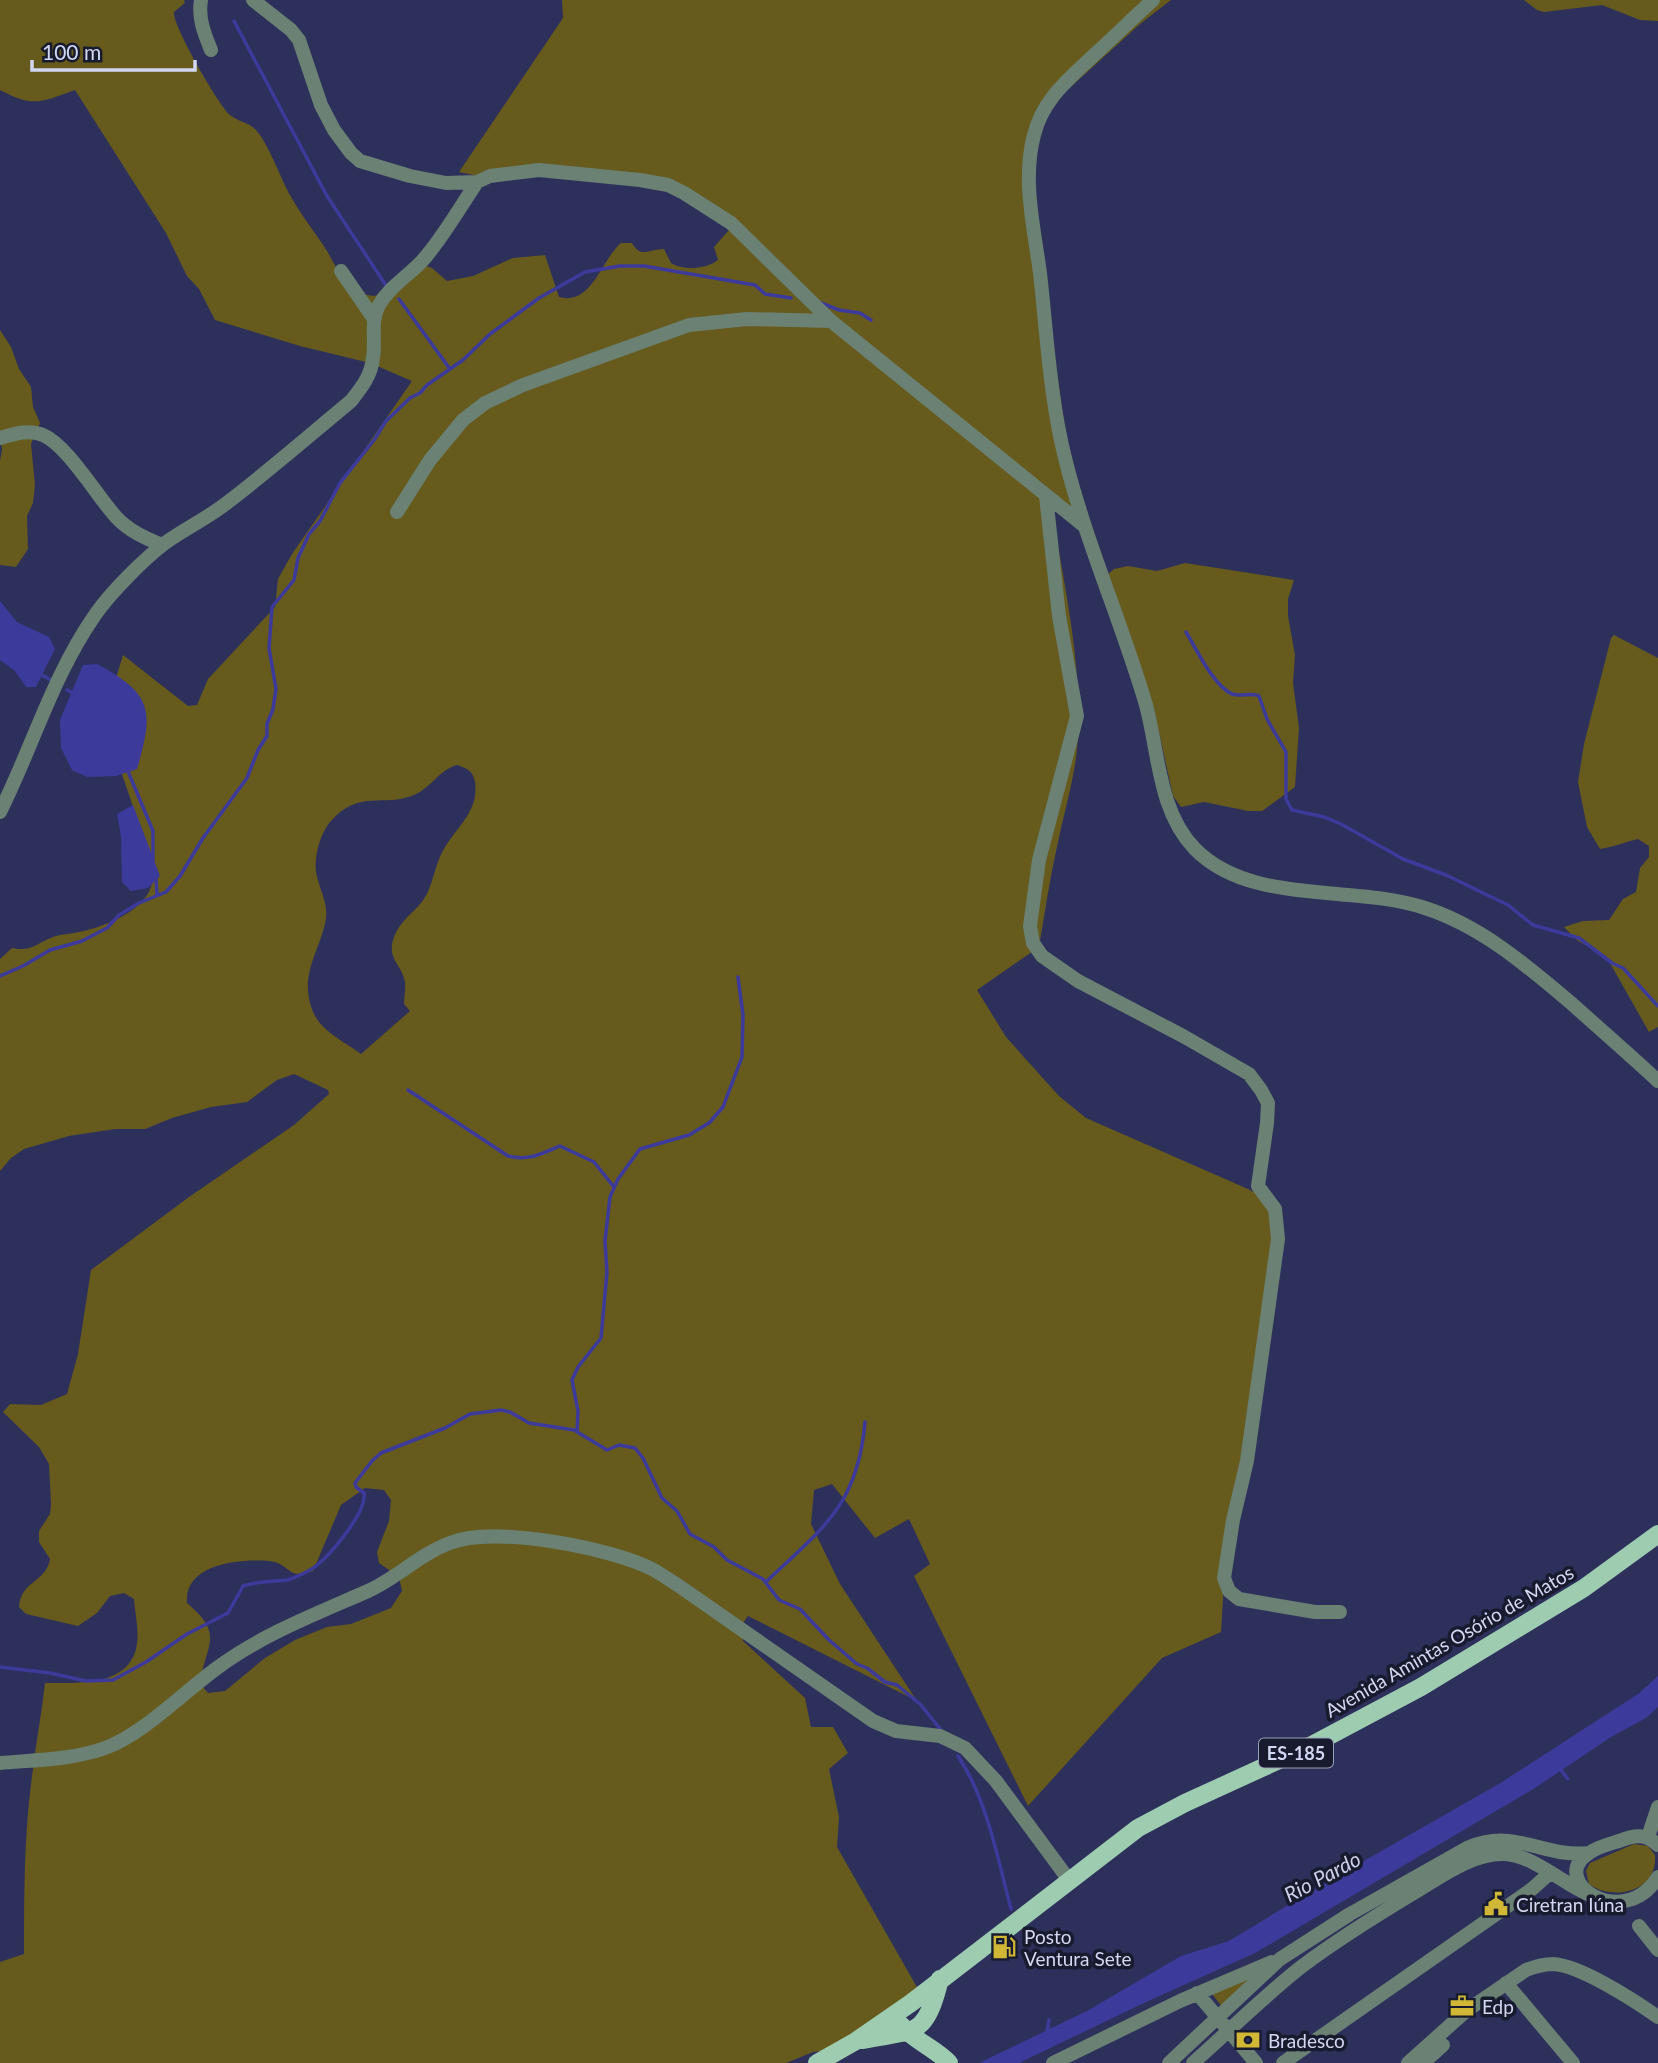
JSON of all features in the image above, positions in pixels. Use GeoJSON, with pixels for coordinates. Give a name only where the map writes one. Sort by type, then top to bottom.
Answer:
{"type":"FeatureCollection","features":[{"type":"Feature","properties":{"kind":"main road","name":"Avenida Amintas Osório de Matos"},"geometry":{"type":"LineString","coordinates":[[940,1979],[1149,1821],[1312,1745],[1421,1687],[1584,1588],[1658,1534]]}},
{"type":"Feature","properties":{"kind":"main road","name":"ES-185"},"geometry":{"type":"LineString","coordinates":[[817,2063],[856,2041],[940,1979]]}},
{"type":"Feature","properties":{"kind":"main road"},"geometry":{"type":"LineString","coordinates":[[856,2041],[908,2033],[927,2019],[940,1979]]}},
{"type":"Feature","properties":{"kind":"main road"},"geometry":{"type":"LineString","coordinates":[[904,2007],[921,2008],[943,2057],[902,2026],[904,2007]]}},
{"type":"Feature","properties":{"kind":"street"},"geometry":{"type":"LineString","coordinates":[[201,0],[202,24],[211,50]]}},
{"type":"Feature","properties":{"kind":"street"},"geometry":{"type":"LineString","coordinates":[[253,0],[291,30],[299,40],[321,106],[334,130],[360,161],[410,176],[446,183],[477,183]]}},
{"type":"Feature","properties":{"kind":"street"},"geometry":{"type":"LineString","coordinates":[[1153,0],[1061,86],[1045,105],[1038,119],[1030,155],[1029,181],[1053,400],[1065,458],[1083,525],[1120,622],[1143,696],[1160,776],[1178,825],[1195,849],[1213,863],[1239,877],[1280,888],[1381,897],[1424,908],[1458,921],[1486,937],[1539,976],[1658,1082]]}},
{"type":"Feature","properties":{"kind":"street"},"geometry":{"type":"LineString","coordinates":[[0,812],[39,723],[78,643],[96,614],[162,545],[228,502],[351,401],[366,383],[370,372],[374,319],[380,303],[428,256],[477,183],[490,176],[539,170],[668,185],[707,206],[731,223],[831,321],[1083,525]]}},
{"type":"Feature","properties":{"kind":"street"},"geometry":{"type":"LineString","coordinates":[[341,271],[374,319]]}},
{"type":"Feature","properties":{"kind":"street"},"geometry":{"type":"LineString","coordinates":[[397,512],[430,460],[463,420],[485,403],[523,385],[689,325],[747,319],[831,321]]}},
{"type":"Feature","properties":{"kind":"street"},"geometry":{"type":"LineString","coordinates":[[0,438],[29,432],[44,435],[58,446],[116,517],[133,531],[162,545]]}},
{"type":"Feature","properties":{"kind":"street"},"geometry":{"type":"LineString","coordinates":[[1046,496],[1059,616],[1077,716],[1039,860],[1030,926],[1033,943],[1042,956],[1078,981],[1249,1074],[1268,1103],[1258,1186],[1275,1209],[1278,1239],[1247,1461],[1233,1520],[1224,1578],[1229,1591],[1239,1599],[1315,1612],[1340,1612]]}},
{"type":"Feature","properties":{"kind":"street"},"geometry":{"type":"LineString","coordinates":[[0,1763],[61,1757],[105,1748],[133,1733],[219,1667],[259,1641],[292,1623],[377,1587],[435,1550],[468,1537],[526,1538],[615,1556],[651,1569],[873,1721],[896,1731],[940,1736],[965,1748],[996,1781],[1069,1880]]}},
{"type":"Feature","properties":{"kind":"street"},"geometry":{"type":"LineString","coordinates":[[1053,2063],[1197,1993],[1280,1959],[1418,1874],[1476,1844],[1501,1839],[1514,1840],[1562,1854],[1589,1853],[1632,1836],[1653,1841],[1658,1807]]}},
{"type":"Feature","properties":{"kind":"street"},"geometry":{"type":"LineString","coordinates":[[1589,1853],[1580,1863],[1577,1876],[1583,1889],[1590,1895]]}},
{"type":"Feature","properties":{"kind":"street"},"geometry":{"type":"LineString","coordinates":[[1193,2063],[1298,1969],[1436,1879],[1465,1864],[1503,1854],[1537,1865],[1575,1889],[1615,1902],[1631,1899],[1646,1891],[1658,1877]]}},
{"type":"Feature","properties":{"kind":"street"},"geometry":{"type":"LineString","coordinates":[[1283,2063],[1532,1889],[1550,1873]]}},
{"type":"Feature","properties":{"kind":"street"},"geometry":{"type":"LineString","coordinates":[[1639,1926],[1658,1951]]}},
{"type":"Feature","properties":{"kind":"street"},"geometry":{"type":"LineString","coordinates":[[1169,2063],[1280,1959]]}},
{"type":"Feature","properties":{"kind":"street"},"geometry":{"type":"LineString","coordinates":[[1408,2063],[1466,2011],[1526,1970],[1537,1966],[1562,1966],[1576,1970],[1617,1991],[1658,2017]]}},
{"type":"Feature","properties":{"kind":"street"},"geometry":{"type":"LineString","coordinates":[[1506,1983],[1573,2063]]}},
{"type":"Feature","properties":{"kind":"street"},"geometry":{"type":"LineString","coordinates":[[1197,1993],[1256,2063]]}},
{"type":"Feature","properties":{"kind":"street"},"geometry":{"type":"LineString","coordinates":[[1423,2063],[1472,2019],[1487,1997]]}},
{"type":"Feature","properties":{"kind":"shaded area"},"geometry":{"type":"Polygon","coordinates":[[[0,0],[184,0],[185,3],[174,12],[175,20],[207,82],[230,115],[249,125],[260,135],[294,202],[351,287],[366,295],[375,296],[426,266],[447,281],[473,276],[513,258],[545,255],[559,297],[570,298],[580,295],[588,288],[621,243],[632,243],[642,252],[664,249],[671,263],[695,268],[718,260],[714,247],[729,230],[685,192],[586,175],[478,176],[459,172],[563,18],[562,0],[1171,0],[1140,24],[1062,95],[1042,125],[1037,143],[1035,186],[1043,272],[1068,451],[1086,507],[1084,512],[1057,509],[1052,513],[1073,636],[1078,699],[1076,758],[1052,868],[1039,947],[977,990],[1006,1037],[1059,1096],[1086,1118],[1248,1189],[1280,1209],[1224,1583],[1221,1632],[1162,1658],[1028,1806],[914,1576],[930,1564],[909,1519],[875,1538],[832,1484],[814,1490],[811,1524],[840,1584],[917,1701],[748,1616],[740,1627],[743,1641],[805,1698],[811,1727],[833,1727],[848,1753],[829,1769],[839,1817],[837,1847],[918,1989],[829,2050],[813,2052],[786,2063],[0,2063],[0,1962],[24,1954],[28,1815],[45,1683],[87,1682],[114,1675],[125,1668],[133,1658],[138,1633],[134,1599],[124,1593],[110,1596],[97,1613],[78,1626],[26,1614],[19,1607],[24,1591],[44,1573],[50,1559],[39,1542],[39,1531],[50,1514],[49,1464],[39,1447],[3,1412],[10,1404],[41,1405],[67,1394],[78,1354],[91,1270],[189,1197],[294,1125],[329,1094],[328,1090],[294,1074],[277,1080],[247,1102],[211,1107],[145,1129],[115,1129],[69,1136],[24,1149],[11,1158],[0,1171],[0,959],[12,948],[29,948],[56,936],[89,930],[112,921],[134,909],[148,893],[152,883],[138,821],[115,754],[117,675],[123,655],[188,706],[197,705],[208,679],[275,607],[278,579],[292,554],[412,381],[370,363],[300,346],[215,320],[199,289],[187,276],[166,233],[75,90],[54,98],[30,101],[0,90],[0,0]],[[457,765],[414,795],[351,805],[330,822],[318,846],[316,872],[325,901],[326,919],[309,975],[309,999],[313,1012],[322,1025],[361,1054],[410,1011],[404,1004],[405,982],[393,956],[392,945],[399,927],[425,897],[441,855],[474,802],[473,775],[457,765]],[[365,1488],[341,1505],[313,1571],[298,1574],[276,1562],[244,1561],[216,1566],[195,1579],[189,1590],[187,1603],[199,1614],[210,1633],[200,1684],[208,1693],[225,1691],[265,1658],[295,1640],[327,1627],[351,1624],[391,1608],[402,1591],[399,1577],[379,1563],[377,1552],[389,1521],[391,1500],[384,1490],[365,1488]]]}},
{"type":"Feature","properties":{"kind":"shaded area"},"geometry":{"type":"Polygon","coordinates":[[[1524,0],[1658,0],[1658,21],[1640,20],[1602,5],[1544,12],[1524,0]]]}},
{"type":"Feature","properties":{"kind":"shaded area"},"geometry":{"type":"Polygon","coordinates":[[[0,330],[31,387],[33,407],[40,423],[31,444],[35,485],[33,503],[27,516],[28,549],[16,567],[0,565],[0,330]]]}},
{"type":"Feature","properties":{"kind":"shaded area"},"geometry":{"type":"Polygon","coordinates":[[[1185,563],[1294,580],[1288,599],[1288,616],[1295,655],[1293,683],[1299,728],[1295,787],[1262,811],[1248,811],[1204,802],[1181,807],[1173,796],[1154,709],[1107,575],[1114,569],[1128,566],[1157,571],[1185,563]]]}},
{"type":"Feature","properties":{"kind":"shaded area"},"geometry":{"type":"Polygon","coordinates":[[[0,601],[17,622],[49,637],[55,649],[36,687],[26,687],[15,671],[0,660],[0,601]]]}},
{"type":"Feature","properties":{"kind":"shaded area"},"geometry":{"type":"Polygon","coordinates":[[[1614,635],[1658,658],[1658,1027],[1649,1032],[1606,956],[1578,941],[1564,927],[1583,921],[1609,920],[1623,899],[1636,892],[1640,868],[1649,857],[1649,846],[1638,839],[1600,849],[1587,827],[1578,782],[1584,744],[1614,635]]]}},
{"type":"Feature","properties":{"kind":"shaded area"},"geometry":{"type":"Polygon","coordinates":[[[97,664],[129,685],[139,695],[147,718],[137,769],[116,776],[87,777],[72,770],[61,748],[60,720],[83,665],[97,664]]]}},
{"type":"Feature","properties":{"kind":"shaded area"},"geometry":{"type":"Polygon","coordinates":[[[133,805],[160,876],[148,888],[131,891],[122,882],[121,837],[117,814],[133,805]]]}},
{"type":"Feature","properties":{"kind":"shaded area"},"geometry":{"type":"Polygon","coordinates":[[[1658,1676],[1658,1707],[1646,1718],[1611,1737],[1535,1788],[1255,1953],[1019,2063],[979,2063],[1087,2011],[1181,1956],[1229,1941],[1502,1782],[1638,1694],[1658,1676]]]}},
{"type":"Feature","properties":{"kind":"shaded area"},"geometry":{"type":"Polygon","coordinates":[[[1634,1844],[1648,1846],[1655,1855],[1654,1867],[1642,1885],[1632,1890],[1610,1892],[1589,1884],[1586,1871],[1590,1863],[1634,1844]]]}},
{"type":"Feature","properties":{"kind":"shaded area"},"geometry":{"type":"Polygon","coordinates":[[[1256,1975],[1223,2008],[1212,1994],[1256,1975]]]}},
{"type":"Feature","properties":{"kind":"waterway"},"geometry":{"type":"LineString","coordinates":[[234,21],[327,196],[387,287]]}},
{"type":"Feature","properties":{"kind":"waterway"},"geometry":{"type":"LineString","coordinates":[[0,976],[50,950],[82,941],[107,928],[119,915],[166,892],[180,876],[203,838],[247,778],[258,750],[267,736],[267,724],[276,689],[269,648],[272,607],[294,580],[298,558],[309,534],[320,521],[340,483],[386,421],[410,398],[463,360],[490,334],[539,298],[585,272],[620,266],[644,266],[755,285],[765,294],[791,298]]}},
{"type":"Feature","properties":{"kind":"waterway"},"geometry":{"type":"LineString","coordinates":[[399,299],[450,369]]}},
{"type":"Feature","properties":{"kind":"waterway"},"geometry":{"type":"LineString","coordinates":[[821,303],[839,310],[860,313],[871,320]]}},
{"type":"Feature","properties":{"kind":"waterway"},"geometry":{"type":"LineString","coordinates":[[1186,632],[1218,683],[1235,695],[1259,696],[1267,719],[1286,752],[1286,799],[1292,810],[1341,824],[1403,859],[1446,875],[1508,905],[1533,925],[1579,938],[1623,968],[1658,1006]]}},
{"type":"Feature","properties":{"kind":"waterway"},"geometry":{"type":"LineString","coordinates":[[38,673],[53,681]]}},
{"type":"Feature","properties":{"kind":"waterway"},"geometry":{"type":"LineString","coordinates":[[67,690],[75,694]]}},
{"type":"Feature","properties":{"kind":"waterway"},"geometry":{"type":"LineString","coordinates":[[127,769],[153,831],[153,861]]}},
{"type":"Feature","properties":{"kind":"waterway"},"geometry":{"type":"LineString","coordinates":[[156,879],[157,894]]}},
{"type":"Feature","properties":{"kind":"waterway"},"geometry":{"type":"LineString","coordinates":[[577,1432],[578,1411],[572,1380],[578,1367],[601,1338],[607,1272],[605,1241],[610,1197],[618,1179],[640,1149],[689,1135],[709,1123],[723,1107],[742,1057],[743,1015],[738,977]]}},
{"type":"Feature","properties":{"kind":"waterway"},"geometry":{"type":"LineString","coordinates":[[408,1090],[508,1156],[529,1157],[560,1146],[594,1162],[614,1187]]}},
{"type":"Feature","properties":{"kind":"waterway"},"geometry":{"type":"LineString","coordinates":[[0,1667],[50,1673],[86,1681],[113,1680],[146,1662],[187,1634],[228,1613],[243,1586],[287,1580],[317,1565],[339,1542],[360,1511],[364,1493],[355,1483],[381,1453],[445,1428],[470,1414],[501,1410],[529,1423],[574,1430],[607,1450],[619,1445],[635,1448],[643,1458],[662,1498],[677,1511],[690,1534],[714,1547],[727,1560],[763,1579],[779,1600],[800,1609],[829,1640],[857,1664],[885,1682],[897,1685],[920,1704],[941,1730]]}},
{"type":"Feature","properties":{"kind":"waterway"},"geometry":{"type":"LineString","coordinates":[[767,1581],[821,1529],[846,1495],[855,1474],[865,1422]]}},
{"type":"Feature","properties":{"kind":"waterway"},"geometry":{"type":"LineString","coordinates":[[958,1756],[984,1810],[1011,1909]]}},
{"type":"Feature","properties":{"kind":"waterway"},"geometry":{"type":"LineString","coordinates":[[1560,1769],[1568,1779]]}},
{"type":"Feature","properties":{"kind":"waterway"},"geometry":{"type":"LineString","coordinates":[[1047,2032],[1049,2020]]}},
{"type":"Feature","properties":{"kind":"place","name":"Ciretran Iúna"},"geometry":{"type":"Point","coordinates":[1496,1904]}},
{"type":"Feature","properties":{"kind":"place","name":"Posto Ventura Sete"},"geometry":{"type":"Point","coordinates":[1004,1947]}},
{"type":"Feature","properties":{"kind":"place","name":"Edp"},"geometry":{"type":"Point","coordinates":[1462,2006]}},
{"type":"Feature","properties":{"kind":"place","name":"Bradesco"},"geometry":{"type":"Point","coordinates":[1248,2040]}},
{"type":"Feature","properties":{"kind":"water label","name":"Rio Pardo"},"geometry":{"type":"Point","coordinates":[1322,1876]}}]}
